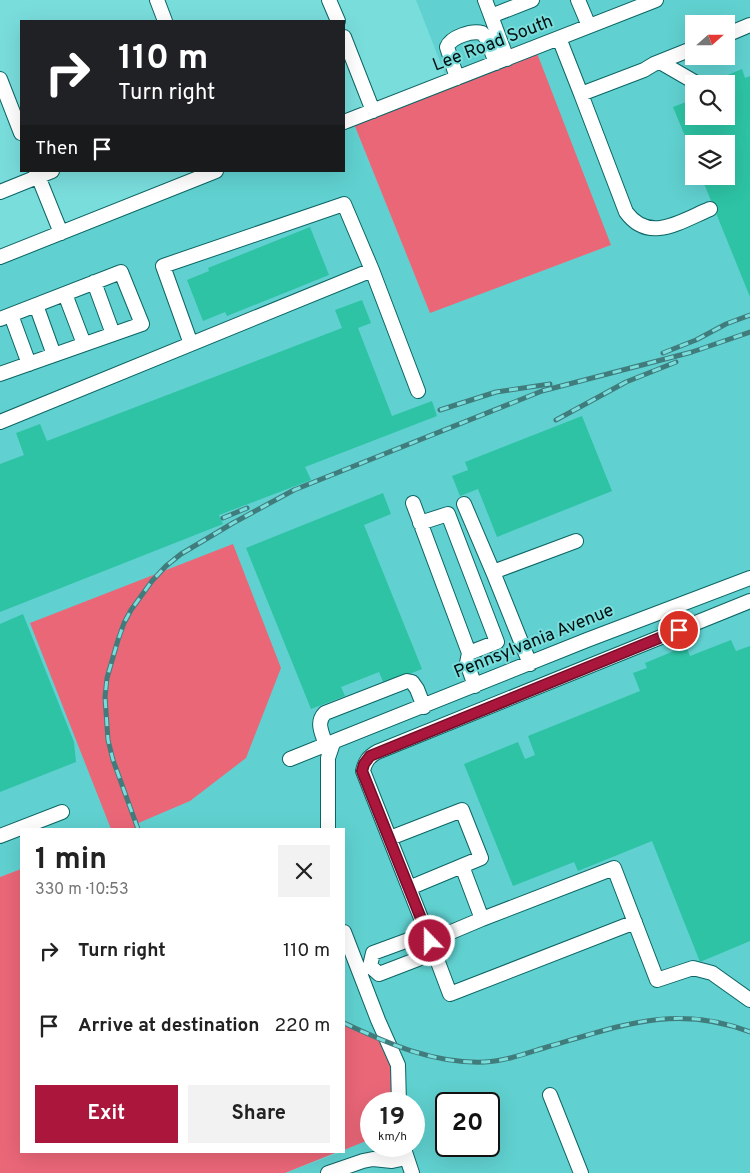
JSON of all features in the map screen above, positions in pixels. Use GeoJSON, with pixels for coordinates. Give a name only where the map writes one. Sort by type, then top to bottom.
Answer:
{"type":"FeatureCollection","features":[{"type":"Feature","properties":{"kind":"street"},"geometry":{"type":"LineString","coordinates":[[157,0],[165,20]]}},
{"type":"Feature","properties":{"kind":"street"},"geometry":{"type":"LineString","coordinates":[[329,0],[338,20]]}},
{"type":"Feature","properties":{"kind":"street"},"geometry":{"type":"LineString","coordinates":[[485,0],[502,61]]}},
{"type":"Feature","properties":{"kind":"street"},"geometry":{"type":"LineString","coordinates":[[491,16],[532,0]]}},
{"type":"Feature","properties":{"kind":"street"},"geometry":{"type":"LineString","coordinates":[[578,0],[589,26]]}},
{"type":"Feature","properties":{"kind":"street","name":"Lee Road South"},"geometry":{"type":"LineString","coordinates":[[345,122],[656,0]]}},
{"type":"Feature","properties":{"kind":"street"},"geometry":{"type":"LineString","coordinates":[[735,31],[750,25]]}},
{"type":"Feature","properties":{"kind":"street"},"geometry":{"type":"LineString","coordinates":[[457,78],[446,47],[451,41],[459,37],[474,32],[482,33],[502,61]]}},
{"type":"Feature","properties":{"kind":"street"},"geometry":{"type":"LineString","coordinates":[[559,38],[626,212],[642,227],[658,229],[710,210]]}},
{"type":"Feature","properties":{"kind":"street"},"geometry":{"type":"LineString","coordinates":[[345,40],[373,111]]}},
{"type":"Feature","properties":{"kind":"street"},"geometry":{"type":"LineString","coordinates":[[580,94],[644,70],[685,52]]}},
{"type":"Feature","properties":{"kind":"street"},"geometry":{"type":"LineString","coordinates":[[660,62],[685,76]]}},
{"type":"Feature","properties":{"kind":"street"},"geometry":{"type":"LineString","coordinates":[[0,79],[20,130]]}},
{"type":"Feature","properties":{"kind":"street"},"geometry":{"type":"LineString","coordinates":[[0,257],[214,172]]}},
{"type":"Feature","properties":{"kind":"street"},"geometry":{"type":"LineString","coordinates":[[0,192],[37,174],[61,234]]}},
{"type":"Feature","properties":{"kind":"street"},"geometry":{"type":"LineString","coordinates":[[191,344],[162,266],[344,204],[372,270],[418,391]]}},
{"type":"Feature","properties":{"kind":"street"},"geometry":{"type":"LineString","coordinates":[[0,422],[372,270]]}},
{"type":"Feature","properties":{"kind":"street"},"geometry":{"type":"LineString","coordinates":[[0,373],[29,364],[142,324],[121,272],[5,317],[29,364]]}},
{"type":"Feature","properties":{"kind":"street"},"geometry":{"type":"LineString","coordinates":[[94,282],[113,334]]}},
{"type":"Feature","properties":{"kind":"street"},"geometry":{"type":"LineString","coordinates":[[65,294],[84,344]]}},
{"type":"Feature","properties":{"kind":"street"},"geometry":{"type":"LineString","coordinates":[[36,305],[54,355]]}},
{"type":"Feature","properties":{"kind":"street"},"geometry":{"type":"LineString","coordinates":[[413,503],[469,653],[467,663],[475,686]]}},
{"type":"Feature","properties":{"kind":"street"},"geometry":{"type":"LineString","coordinates":[[464,504],[530,664]]}},
{"type":"Feature","properties":{"kind":"street"},"geometry":{"type":"LineString","coordinates":[[420,523],[448,514],[497,642],[469,653]]}},
{"type":"Feature","properties":{"kind":"street"},"geometry":{"type":"LineString","coordinates":[[493,572],[576,541]]}},
{"type":"Feature","properties":{"kind":"street","name":"Pennsylvania Avenue"},"geometry":{"type":"LineString","coordinates":[[290,759],[750,578]]}},
{"type":"Feature","properties":{"kind":"street"},"geometry":{"type":"LineString","coordinates":[[635,922],[450,994],[426,943],[409,888],[362,771],[364,764],[370,756],[386,748],[750,601]]}},
{"type":"Feature","properties":{"kind":"street"},"geometry":{"type":"LineString","coordinates":[[328,828],[328,758],[330,744],[319,722],[320,718],[324,713],[407,681],[412,682],[417,689],[424,707]]}},
{"type":"Feature","properties":{"kind":"street"},"geometry":{"type":"LineString","coordinates":[[390,838],[462,810],[481,858],[409,888]]}},
{"type":"Feature","properties":{"kind":"street"},"geometry":{"type":"LineString","coordinates":[[21,828],[62,812]]}},
{"type":"Feature","properties":{"kind":"street"},"geometry":{"type":"LineString","coordinates":[[0,836],[20,828]]}},
{"type":"Feature","properties":{"kind":"street"},"geometry":{"type":"LineString","coordinates":[[462,866],[482,919]]}},
{"type":"Feature","properties":{"kind":"street"},"geometry":{"type":"LineString","coordinates":[[365,968],[373,953],[411,939],[426,943],[482,919],[614,868],[657,980],[693,968],[712,974],[750,1000]]}},
{"type":"Feature","properties":{"kind":"street"},"geometry":{"type":"LineString","coordinates":[[345,934],[365,968],[378,1020],[398,1064],[399,1092]]}},
{"type":"Feature","properties":{"kind":"street"},"geometry":{"type":"LineString","coordinates":[[365,968],[379,974],[418,959],[426,943]]}},
{"type":"Feature","properties":{"kind":"street"},"geometry":{"type":"LineString","coordinates":[[550,1095],[582,1173]]}},
{"type":"Feature","properties":{"kind":"street"},"geometry":{"type":"LineString","coordinates":[[328,1173],[363,1161],[373,1159],[392,1161],[397,1157]]}},
{"type":"Feature","properties":{"kind":"street"},"geometry":{"type":"LineString","coordinates":[[406,1157],[412,1173]]}},
{"type":"Feature","properties":{"kind":"shaded area"},"geometry":{"type":"Polygon","coordinates":[[[416,0],[750,0],[750,1173],[285,1173],[339,1153],[345,1153],[345,1150],[360,1143],[360,1157],[425,1157],[425,1092],[397,1092],[388,1043],[345,1023],[345,828],[138,828],[136,824],[127,828],[20,828],[20,869],[0,877],[0,257],[213,172],[345,172],[345,122],[352,119],[430,312],[611,245],[448,82],[416,0]]]}},
{"type":"Feature","properties":{"kind":"shaded area"},"geometry":{"type":"Polygon","coordinates":[[[535,48],[611,245],[430,313],[352,119],[535,48]]]}},
{"type":"Feature","properties":{"kind":"shaded area"},"geometry":{"type":"Polygon","coordinates":[[[233,544],[281,668],[246,758],[190,801],[136,824],[138,828],[111,828],[30,623],[233,544]]]}},
{"type":"Feature","properties":{"kind":"shaded area"},"geometry":{"type":"Polygon","coordinates":[[[20,869],[20,1153],[335,1153],[285,1173],[0,1173],[0,877],[20,869]]]}},
{"type":"Feature","properties":{"kind":"shaded area"},"geometry":{"type":"Polygon","coordinates":[[[345,1023],[388,1043],[397,1092],[360,1092],[360,1143],[345,1150],[345,1023]]]}},
{"type":"Feature","properties":{"kind":"building"},"geometry":{"type":"Polygon","coordinates":[[[742,69],[745,78],[750,76],[750,297],[705,185],[735,185],[735,135],[685,136],[673,107],[685,102],[685,125],[735,125],[735,75],[728,75],[742,69]]]}},
{"type":"Feature","properties":{"kind":"building"},"geometry":{"type":"Polygon","coordinates":[[[310,227],[329,275],[227,316],[225,312],[203,321],[187,280],[209,271],[208,268],[310,227]]]}},
{"type":"Feature","properties":{"kind":"building"},"geometry":{"type":"Polygon","coordinates":[[[362,300],[371,323],[358,328],[392,416],[432,401],[437,416],[305,467],[311,480],[219,515],[223,524],[0,612],[0,464],[24,455],[16,433],[40,424],[47,441],[342,328],[335,310],[362,300]]]}},
{"type":"Feature","properties":{"kind":"building"},"geometry":{"type":"Polygon","coordinates":[[[582,416],[612,491],[497,537],[478,489],[460,496],[452,476],[468,470],[465,462],[582,416]]]}},
{"type":"Feature","properties":{"kind":"building"},"geometry":{"type":"Polygon","coordinates":[[[383,493],[391,514],[364,525],[422,669],[384,684],[379,672],[341,687],[345,696],[311,709],[246,548],[383,493]]]}},
{"type":"Feature","properties":{"kind":"building"},"geometry":{"type":"Polygon","coordinates":[[[23,614],[74,742],[76,762],[0,792],[0,624],[23,614]]]}},
{"type":"Feature","properties":{"kind":"building"},"geometry":{"type":"Polygon","coordinates":[[[731,640],[736,651],[750,646],[750,941],[700,962],[652,841],[578,871],[574,862],[513,886],[464,764],[518,742],[525,759],[535,755],[528,736],[640,691],[633,673],[647,668],[645,663],[686,646],[690,656],[731,640]]]}},
{"type":"Feature","properties":{"kind":"railway"},"geometry":{"type":"LineString","coordinates":[[663,353],[750,315]]}},
{"type":"Feature","properties":{"kind":"railway"},"geometry":{"type":"LineString","coordinates":[[138,828],[113,760],[108,740],[105,697],[107,678],[124,623],[152,581],[166,566],[181,554],[233,523],[294,490],[542,391],[692,352],[750,332]]}},
{"type":"Feature","properties":{"kind":"railway"},"geometry":{"type":"LineString","coordinates":[[556,420],[626,382],[676,362]]}},
{"type":"Feature","properties":{"kind":"railway"},"geometry":{"type":"LineString","coordinates":[[440,410],[496,392],[550,384]]}},
{"type":"Feature","properties":{"kind":"railway"},"geometry":{"type":"LineString","coordinates":[[223,518],[247,508]]}},
{"type":"Feature","properties":{"kind":"railway"},"geometry":{"type":"LineString","coordinates":[[345,1023],[412,1051],[448,1060],[466,1062],[485,1062],[509,1058],[624,1025],[672,1018],[723,1023],[750,1032]]}},
{"type":"Feature","properties":{"kind":"route"},"geometry":{"type":"LineString","coordinates":[[430,941],[362,771],[364,764],[370,756],[679,630]]}}]}
